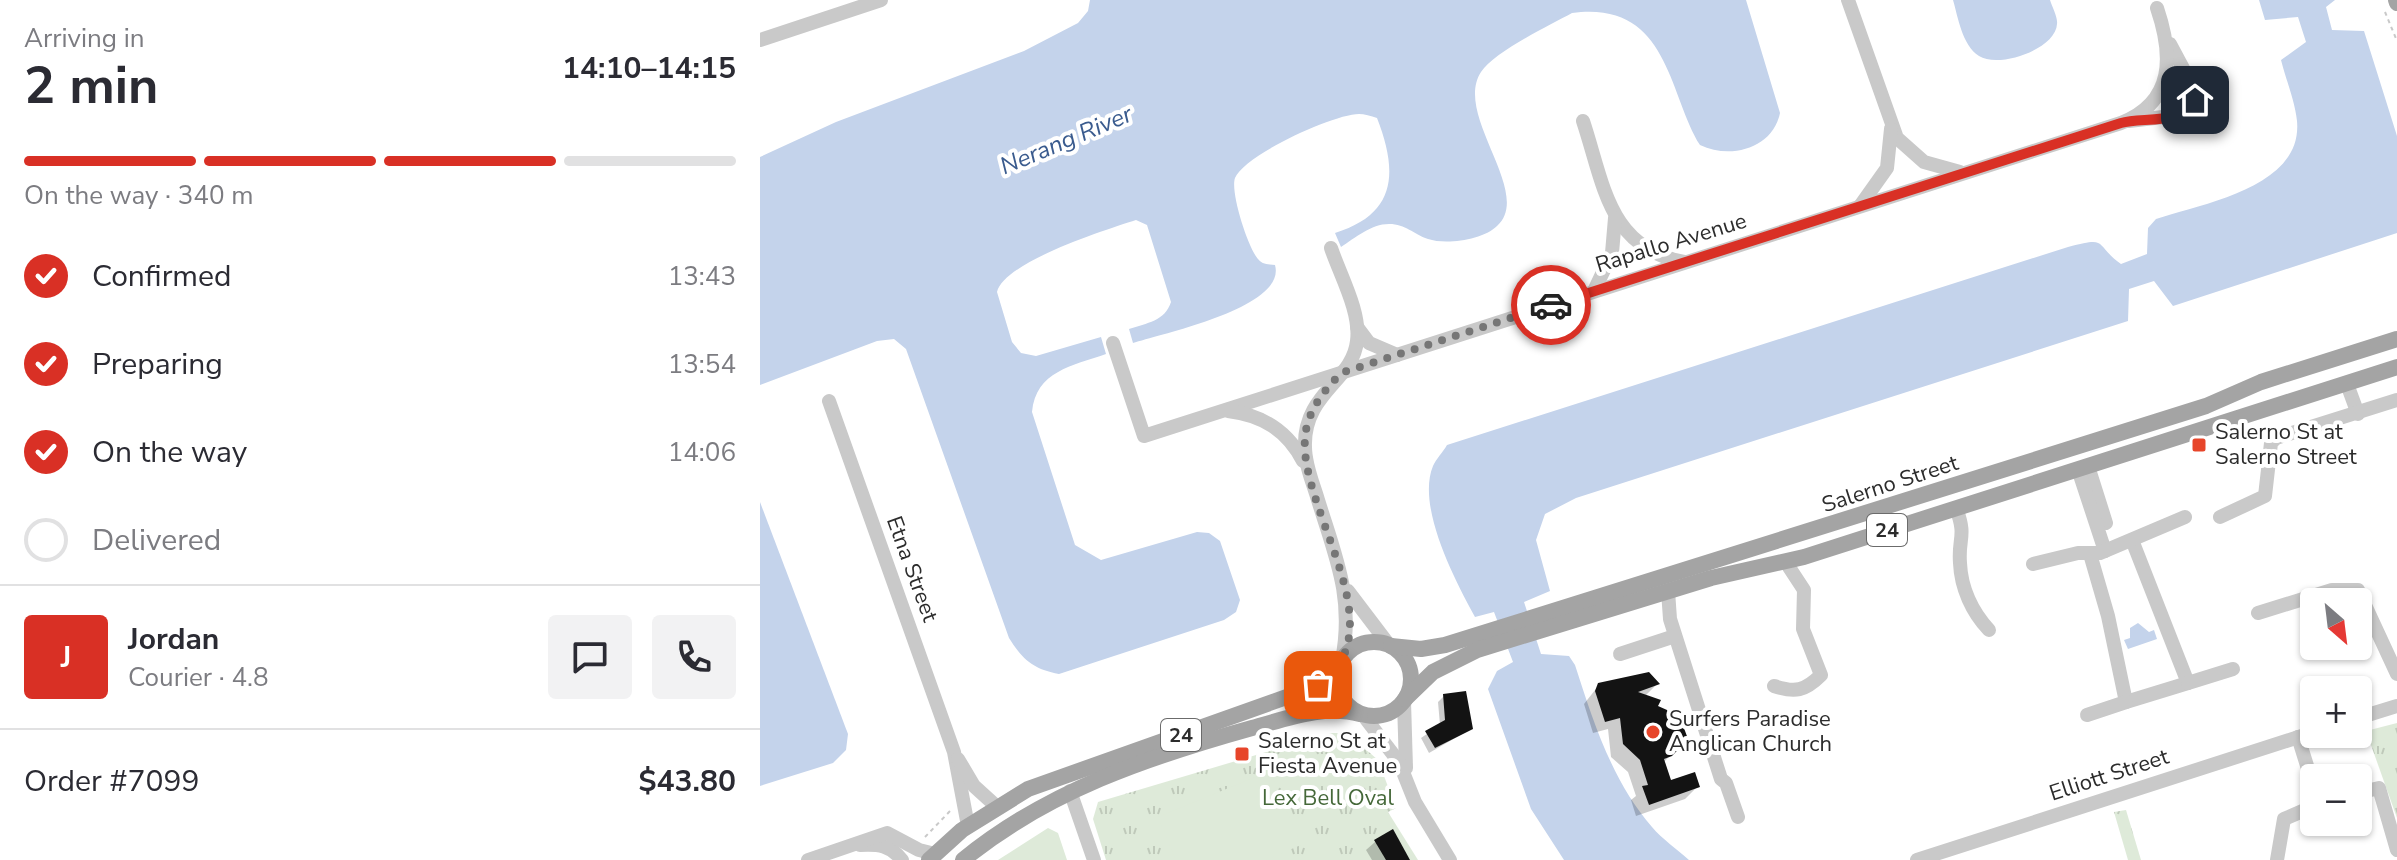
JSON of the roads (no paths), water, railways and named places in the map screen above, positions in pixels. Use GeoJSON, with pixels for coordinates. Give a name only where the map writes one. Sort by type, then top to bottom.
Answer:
{"type":"FeatureCollection","features":[{"type":"Feature","properties":{"kind":"main road","name":"Salerno Street"},"geometry":{"type":"LineString","coordinates":[[1390,645],[1429,648],[1534,626],[1667,585],[2397,339]]}},
{"type":"Feature","properties":{"kind":"main road","name":"Salerno Street"},"geometry":{"type":"LineString","coordinates":[[1667,585],[1785,561],[2397,367]]}},
{"type":"Feature","properties":{"kind":"main road"},"geometry":{"type":"LineString","coordinates":[[2229,397],[2236,420]]}},
{"type":"Feature","properties":{"kind":"main road","name":"Salerno Street"},"geometry":{"type":"LineString","coordinates":[[1405,700],[1439,668],[1501,635]]}},
{"type":"Feature","properties":{"kind":"main road","name":"24"},"geometry":{"type":"LineString","coordinates":[[932,857],[968,826],[1015,795],[1053,778],[1309,689],[1326,680],[1352,648],[1366,642],[1390,645]]}},
{"type":"Feature","properties":{"kind":"main road"},"geometry":{"type":"LineString","coordinates":[[1390,645],[1400,656],[1408,673],[1405,700]]}},
{"type":"Feature","properties":{"kind":"main road"},"geometry":{"type":"LineString","coordinates":[[1341,662],[1339,681],[1343,697],[1361,715]]}},
{"type":"Feature","properties":{"kind":"main road","name":"24"},"geometry":{"type":"LineString","coordinates":[[963,860],[1044,804],[1146,760],[1300,715],[1336,710],[1361,715],[1386,715],[1405,700]]}},
{"type":"Feature","properties":{"kind":"street"},"geometry":{"type":"LineString","coordinates":[[760,40],[881,0]]}},
{"type":"Feature","properties":{"kind":"street"},"geometry":{"type":"LineString","coordinates":[[1848,0],[1898,140],[1920,160],[1942,169],[1965,173]]}},
{"type":"Feature","properties":{"kind":"street","name":"Rapallo Avenue"},"geometry":{"type":"LineString","coordinates":[[1113,343],[1144,436],[2121,123],[2180,115],[2193,104],[2193,87],[2167,36],[2157,8]]}},
{"type":"Feature","properties":{"kind":"street","name":"Rapallo Avenue"},"geometry":{"type":"LineString","coordinates":[[2121,123],[2143,110],[2160,89],[2169,57],[2167,36]]}},
{"type":"Feature","properties":{"kind":"street"},"geometry":{"type":"LineString","coordinates":[[1583,121],[1614,213],[1624,231],[1642,248],[1685,262]]}},
{"type":"Feature","properties":{"kind":"street"},"geometry":{"type":"LineString","coordinates":[[1860,207],[1887,168],[1892,143],[1890,124]]}},
{"type":"Feature","properties":{"kind":"street"},"geometry":{"type":"LineString","coordinates":[[1594,291],[1612,253],[1614,213]]}},
{"type":"Feature","properties":{"kind":"street"},"geometry":{"type":"LineString","coordinates":[[1331,248],[1356,323],[1369,343],[1397,355]]}},
{"type":"Feature","properties":{"kind":"street"},"geometry":{"type":"LineString","coordinates":[[1341,662],[1348,621],[1345,587],[1305,453],[1308,422],[1319,398],[1341,373],[1355,350],[1356,323]]}},
{"type":"Feature","properties":{"kind":"street"},"geometry":{"type":"LineString","coordinates":[[2347,384],[2358,414]]}},
{"type":"Feature","properties":{"kind":"street"},"geometry":{"type":"LineString","coordinates":[[2220,517],[2265,496],[2271,443],[2276,438],[2397,400]]}},
{"type":"Feature","properties":{"kind":"street","name":"Etna Street"},"geometry":{"type":"LineString","coordinates":[[829,401],[954,752],[968,826]]}},
{"type":"Feature","properties":{"kind":"street"},"geometry":{"type":"LineString","coordinates":[[1224,411],[1252,415],[1278,428],[1299,452],[1312,479]]}},
{"type":"Feature","properties":{"kind":"street"},"geometry":{"type":"LineString","coordinates":[[2083,467],[2103,551],[2111,629],[2126,702]]}},
{"type":"Feature","properties":{"kind":"street"},"geometry":{"type":"LineString","coordinates":[[1956,508],[1963,526],[1960,563],[1963,581],[1975,615],[1989,630]]}},
{"type":"Feature","properties":{"kind":"street"},"geometry":{"type":"LineString","coordinates":[[2033,564],[2078,553],[2103,551],[2185,517]]}},
{"type":"Feature","properties":{"kind":"street"},"geometry":{"type":"LineString","coordinates":[[2132,540],[2188,683]]}},
{"type":"Feature","properties":{"kind":"street"},"geometry":{"type":"LineString","coordinates":[[1774,686],[1791,692],[1803,690],[1821,675],[1803,629],[1804,590],[1785,561]]}},
{"type":"Feature","properties":{"kind":"street"},"geometry":{"type":"LineString","coordinates":[[1667,585],[1675,636],[1721,779],[1726,783],[1738,817]]}},
{"type":"Feature","properties":{"kind":"street"},"geometry":{"type":"LineString","coordinates":[[1345,587],[1390,645]]}},
{"type":"Feature","properties":{"kind":"street"},"geometry":{"type":"LineString","coordinates":[[2258,613],[2332,590],[2358,590],[2397,674]]}},
{"type":"Feature","properties":{"kind":"street"},"geometry":{"type":"LineString","coordinates":[[1620,654],[1675,636]]}},
{"type":"Feature","properties":{"kind":"street"},"geometry":{"type":"LineString","coordinates":[[2087,715],[2233,669]]}},
{"type":"Feature","properties":{"kind":"street"},"geometry":{"type":"LineString","coordinates":[[1405,700],[1402,728],[1407,776]]}},
{"type":"Feature","properties":{"kind":"street"},"geometry":{"type":"LineString","coordinates":[[2372,714],[2397,706]]}},
{"type":"Feature","properties":{"kind":"street"},"geometry":{"type":"LineString","coordinates":[[1361,715],[1385,740],[1407,776],[1419,809],[1450,860]]}},
{"type":"Feature","properties":{"kind":"street"},"geometry":{"type":"LineString","coordinates":[[2298,737],[2306,764]]}},
{"type":"Feature","properties":{"kind":"street","name":"Elliott Street"},"geometry":{"type":"LineString","coordinates":[[1917,860],[2298,737]]}},
{"type":"Feature","properties":{"kind":"street","name":"Etna Street"},"geometry":{"type":"LineString","coordinates":[[954,752],[974,786],[996,806]]}},
{"type":"Feature","properties":{"kind":"street"},"geometry":{"type":"LineString","coordinates":[[2372,790],[2379,788],[2397,850]]}},
{"type":"Feature","properties":{"kind":"street"},"geometry":{"type":"LineString","coordinates":[[1070,791],[1094,860]]}},
{"type":"Feature","properties":{"kind":"street"},"geometry":{"type":"LineString","coordinates":[[2277,860],[2284,819],[2300,812]]}},
{"type":"Feature","properties":{"kind":"street"},"geometry":{"type":"LineString","coordinates":[[808,860],[887,833],[932,857]]}},
{"type":"Feature","properties":{"kind":"street"},"geometry":{"type":"LineString","coordinates":[[856,845],[878,844],[893,850],[902,860]]}},
{"type":"Feature","properties":{"kind":"water","name":"Nerang River"},"geometry":{"type":"Polygon","coordinates":[[[1090,0],[1746,0],[1780,113],[1769,135],[1749,148],[1725,151],[1700,145],[1671,77],[1647,36],[1628,21],[1604,13],[1572,13],[1510,48],[1481,72],[1475,90],[1477,110],[1506,194],[1506,212],[1497,226],[1483,235],[1464,240],[1436,241],[1389,224],[1370,229],[1341,247],[1335,233],[1371,215],[1387,189],[1388,156],[1377,118],[1359,114],[1330,121],[1291,137],[1255,158],[1235,178],[1237,207],[1249,244],[1260,261],[1275,265],[1274,280],[1262,294],[1244,306],[1195,325],[1133,343],[1129,329],[1160,317],[1171,302],[1147,225],[1136,220],[1058,248],[1017,270],[997,292],[1012,342],[1021,353],[1036,356],[1101,337],[1106,354],[1069,367],[1048,379],[1040,387],[1032,412],[1075,545],[1101,560],[1197,532],[1209,533],[1220,541],[1240,600],[1236,612],[1224,620],[1059,674],[1030,662],[1009,638],[906,349],[894,339],[877,341],[760,385],[760,157],[836,122],[1024,51],[1078,23],[1088,11],[1090,0]]]}},
{"type":"Feature","properties":{"kind":"water"},"geometry":{"type":"Polygon","coordinates":[[[1953,0],[2050,0],[2057,24],[2054,33],[2037,49],[2012,58],[1988,59],[1979,56],[1968,45],[1953,0]]]}},
{"type":"Feature","properties":{"kind":"water"},"geometry":{"type":"Polygon","coordinates":[[[2259,0],[2335,0],[2326,7],[2332,30],[2364,31],[2397,136],[2397,233],[2173,306],[2154,281],[2129,289],[2128,321],[1576,498],[1545,514],[1536,540],[1550,591],[1524,602],[1541,654],[1569,656],[1605,750],[1626,790],[1656,831],[1689,860],[1564,860],[1531,809],[1488,689],[1497,671],[1513,662],[1494,612],[1475,617],[1449,565],[1434,523],[1429,483],[1433,466],[1447,445],[2068,247],[2096,242],[2121,264],[2147,254],[2148,228],[2156,219],[2247,189],[2268,177],[2284,162],[2295,144],[2296,113],[2281,60],[2306,42],[2298,17],[2265,20],[2259,0]]]}},
{"type":"Feature","properties":{"kind":"water"},"geometry":{"type":"Polygon","coordinates":[[[760,502],[848,734],[846,750],[833,763],[760,786],[760,502]]]}},
{"type":"Feature","properties":{"kind":"water"},"geometry":{"type":"Polygon","coordinates":[[[2138,623],[2149,632],[2154,630],[2157,639],[2128,649],[2124,640],[2130,638],[2130,628],[2138,623]]]}},
{"type":"Feature","properties":{"kind":"place","name":"Salerno St at Salerno Street"},"geometry":{"type":"Point","coordinates":[2199,445]}},
{"type":"Feature","properties":{"kind":"place","name":"Surfers Paradise Anglican Church"},"geometry":{"type":"Point","coordinates":[1653,732]}},
{"type":"Feature","properties":{"kind":"place","name":"Salerno St at Fiesta Avenue"},"geometry":{"type":"Point","coordinates":[1242,754]}},
{"type":"Feature","properties":{"kind":"park label","name":"Lex Bell Oval"},"geometry":{"type":"Point","coordinates":[1328,798]}}]}
